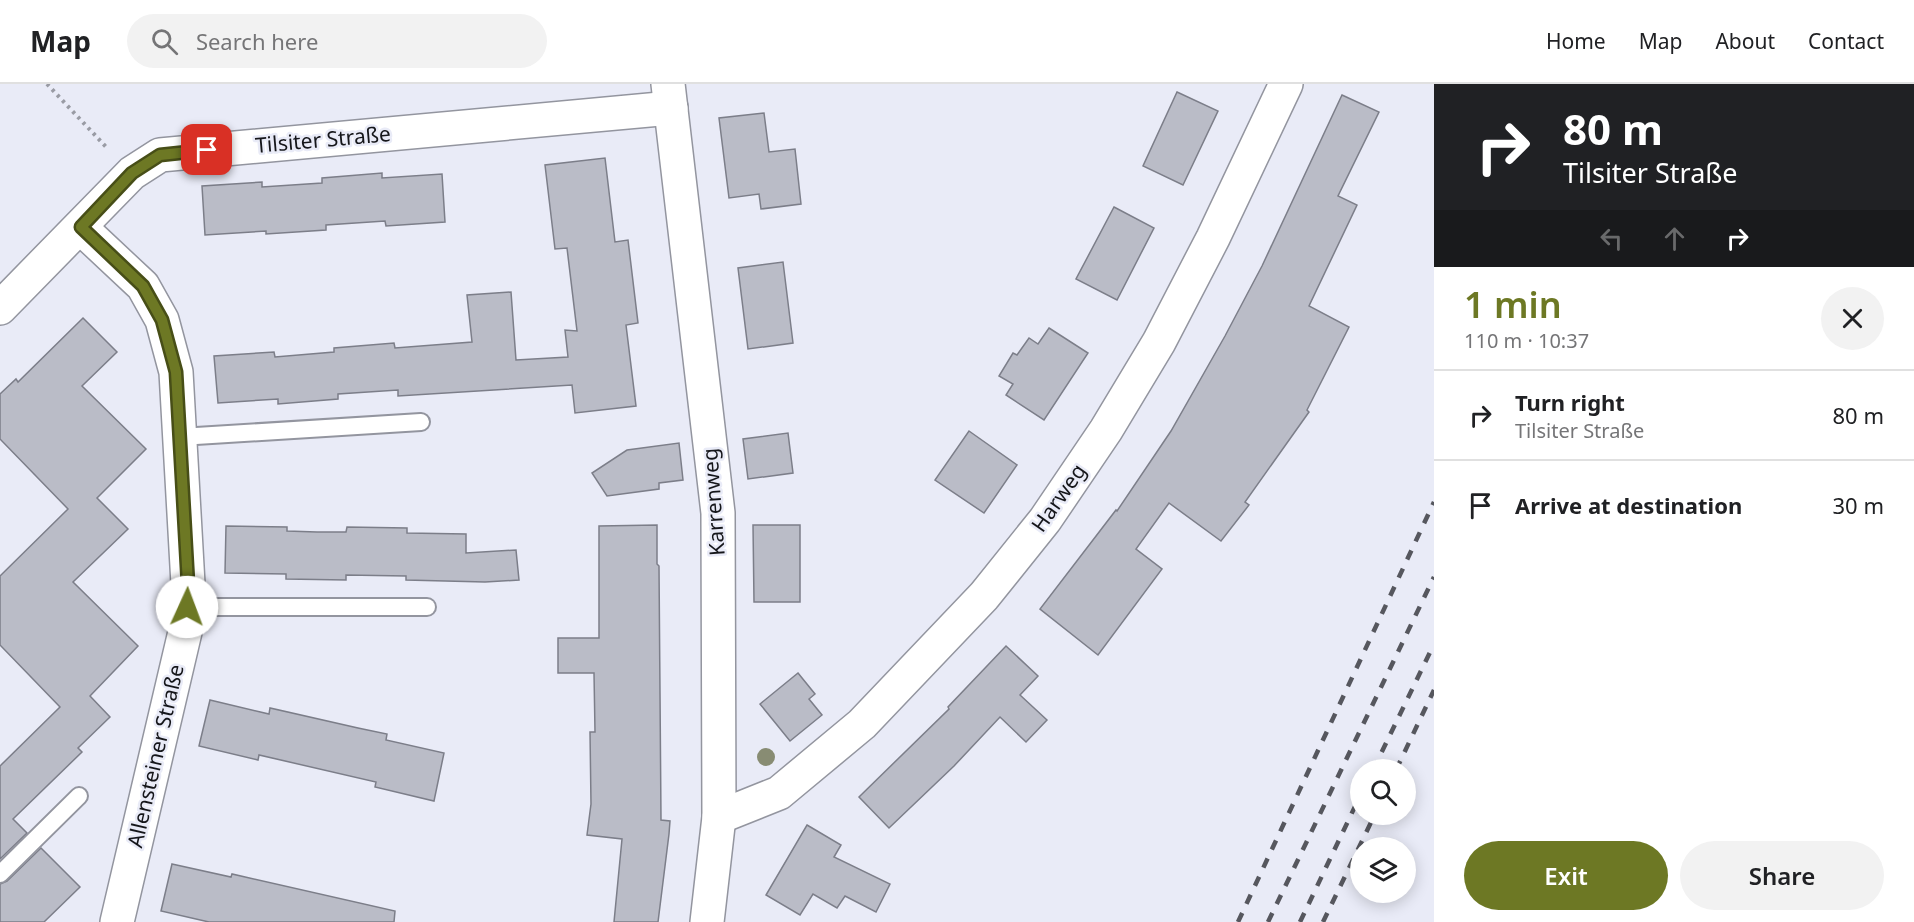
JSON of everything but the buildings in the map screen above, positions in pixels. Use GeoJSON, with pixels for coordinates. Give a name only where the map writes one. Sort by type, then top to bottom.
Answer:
{"type":"FeatureCollection","features":[{"type":"Feature","properties":{"kind":"street","name":"Harweg"},"geometry":{"type":"LineString","coordinates":[[719,817],[779,793],[862,724],[984,596],[1045,520],[1106,430],[1159,342],[1213,238],[1286,84]]}},
{"type":"Feature","properties":{"kind":"street","name":"Tilsiter Straße"},"geometry":{"type":"LineString","coordinates":[[0,308],[132,173],[160,155],[669,96]]}},
{"type":"Feature","properties":{"kind":"street","name":"Karrenweg"},"geometry":{"type":"LineString","coordinates":[[669,96],[718,513],[719,817],[707,922]]}},
{"type":"Feature","properties":{"kind":"street","name":"Allensteiner Straße"},"geometry":{"type":"LineString","coordinates":[[81,227],[143,286],[162,320],[176,372],[188,584],[185,632],[117,922]]}},
{"type":"Feature","properties":{"kind":"lane"},"geometry":{"type":"LineString","coordinates":[[180,437],[420,422]]}},
{"type":"Feature","properties":{"kind":"lane"},"geometry":{"type":"LineString","coordinates":[[187,607],[427,607]]}},
{"type":"Feature","properties":{"kind":"lane"},"geometry":{"type":"LineString","coordinates":[[0,874],[79,796]]}},
{"type":"Feature","properties":{"kind":"path"},"geometry":{"type":"LineString","coordinates":[[47,84],[132,173]]}},
{"type":"Feature","properties":{"kind":"railway"},"geometry":{"type":"LineString","coordinates":[[1238,922],[1434,502]]}},
{"type":"Feature","properties":{"kind":"railway"},"geometry":{"type":"LineString","coordinates":[[1268,922],[1434,577]]}},
{"type":"Feature","properties":{"kind":"railway"},"geometry":{"type":"LineString","coordinates":[[1378,759],[1434,644]]}},
{"type":"Feature","properties":{"kind":"railway"},"geometry":{"type":"LineString","coordinates":[[1401,759],[1434,690]]}},
{"type":"Feature","properties":{"kind":"railway"},"geometry":{"type":"LineString","coordinates":[[1300,922],[1350,817]]}},
{"type":"Feature","properties":{"kind":"railway"},"geometry":{"type":"LineString","coordinates":[[1323,922],[1370,825]]}},
{"type":"Feature","properties":{"kind":"route"},"geometry":{"type":"LineString","coordinates":[[187,607],[185,513],[176,372],[162,320],[143,286],[81,227],[132,173],[160,155],[207,150]]}}]}
